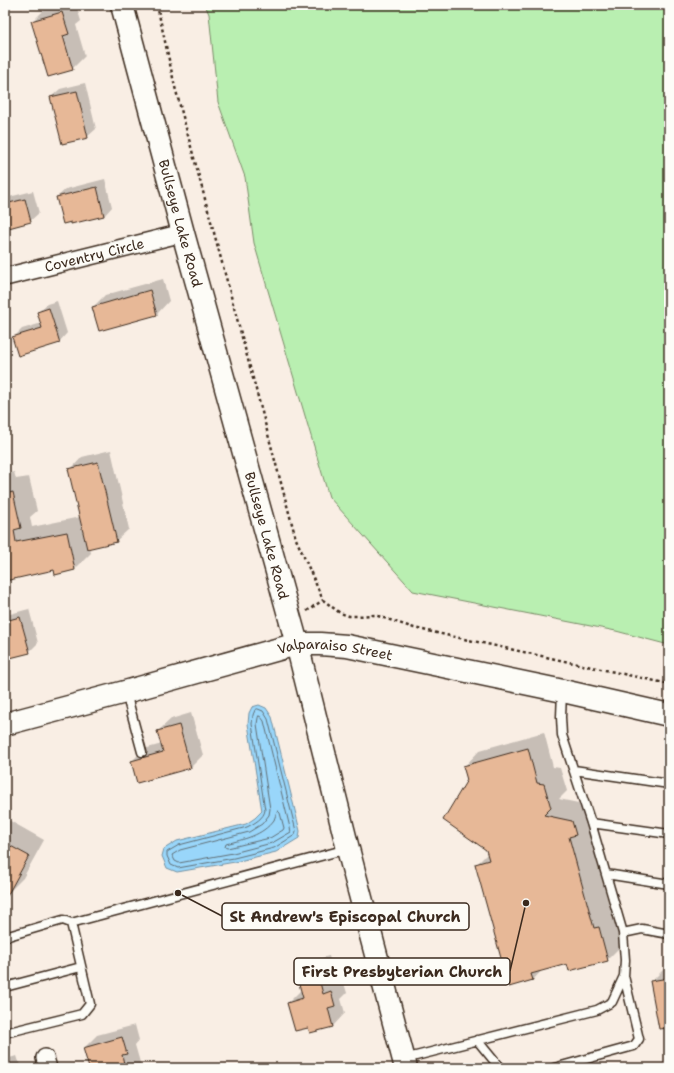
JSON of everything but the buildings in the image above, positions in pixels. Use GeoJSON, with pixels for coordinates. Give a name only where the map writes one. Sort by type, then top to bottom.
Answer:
{"type":"FeatureCollection","features":[{"type":"Feature","properties":{"kind":"street","name":"Bullseye Lake Road"},"geometry":{"type":"LineString","coordinates":[[122,5],[183,233],[297,644],[348,849],[405,1063]]}},
{"type":"Feature","properties":{"kind":"street","name":"Coventry Circle"},"geometry":{"type":"LineString","coordinates":[[5,276],[183,233]]}},
{"type":"Feature","properties":{"kind":"street","name":"Valparaiso Street"},"geometry":{"type":"LineString","coordinates":[[5,724],[297,644],[347,646],[563,691],[669,715]]}},
{"type":"Feature","properties":{"kind":"lane"},"geometry":{"type":"LineString","coordinates":[[554,1068],[634,1046],[639,1039],[624,976],[625,960],[623,933],[591,823],[562,735],[561,717],[563,691]]}},
{"type":"Feature","properties":{"kind":"lane"},"geometry":{"type":"LineString","coordinates":[[126,692],[142,752]]}},
{"type":"Feature","properties":{"kind":"lane"},"geometry":{"type":"LineString","coordinates":[[574,770],[669,784]]}},
{"type":"Feature","properties":{"kind":"lane"},"geometry":{"type":"LineString","coordinates":[[591,823],[669,834]]}},
{"type":"Feature","properties":{"kind":"lane"},"geometry":{"type":"LineString","coordinates":[[5,937],[63,920],[71,923],[348,849]]}},
{"type":"Feature","properties":{"kind":"lane"},"geometry":{"type":"LineString","coordinates":[[606,874],[669,884]]}},
{"type":"Feature","properties":{"kind":"lane"},"geometry":{"type":"LineString","coordinates":[[5,1033],[82,1014],[90,1004],[71,923]]}},
{"type":"Feature","properties":{"kind":"lane"},"geometry":{"type":"LineString","coordinates":[[623,933],[642,929],[669,934]]}},
{"type":"Feature","properties":{"kind":"lane"},"geometry":{"type":"LineString","coordinates":[[5,987],[81,967]]}},
{"type":"Feature","properties":{"kind":"lane"},"geometry":{"type":"LineString","coordinates":[[405,1063],[477,1040],[597,1010],[612,1002],[624,976]]}},
{"type":"Feature","properties":{"kind":"lane"},"geometry":{"type":"LineString","coordinates":[[477,1040],[500,1068]]}},
{"type":"Feature","properties":{"kind":"path"},"geometry":{"type":"LineString","coordinates":[[156,5],[177,94],[296,540],[323,600],[340,613],[349,616],[375,615],[414,628],[669,684]]}},
{"type":"Feature","properties":{"kind":"green space"},"geometry":{"type":"Polygon","coordinates":[[[205,5],[669,5],[669,645],[616,631],[413,591],[329,497],[254,243],[245,177],[218,102],[209,14],[205,5]]]}},
{"type":"Feature","properties":{"kind":"water"},"geometry":{"type":"Polygon","coordinates":[[[259,705],[266,708],[272,717],[300,831],[299,838],[276,852],[235,862],[177,872],[167,868],[162,856],[164,849],[177,841],[246,824],[262,811],[248,724],[249,713],[252,707],[259,705]]]}},
{"type":"Feature","properties":{"kind":"place","name":"St Andrew's Episcopal Church"},"geometry":{"type":"Point","coordinates":[178,893]}},
{"type":"Feature","properties":{"kind":"place","name":"First Presbyterian Church"},"geometry":{"type":"Point","coordinates":[526,903]}}]}
